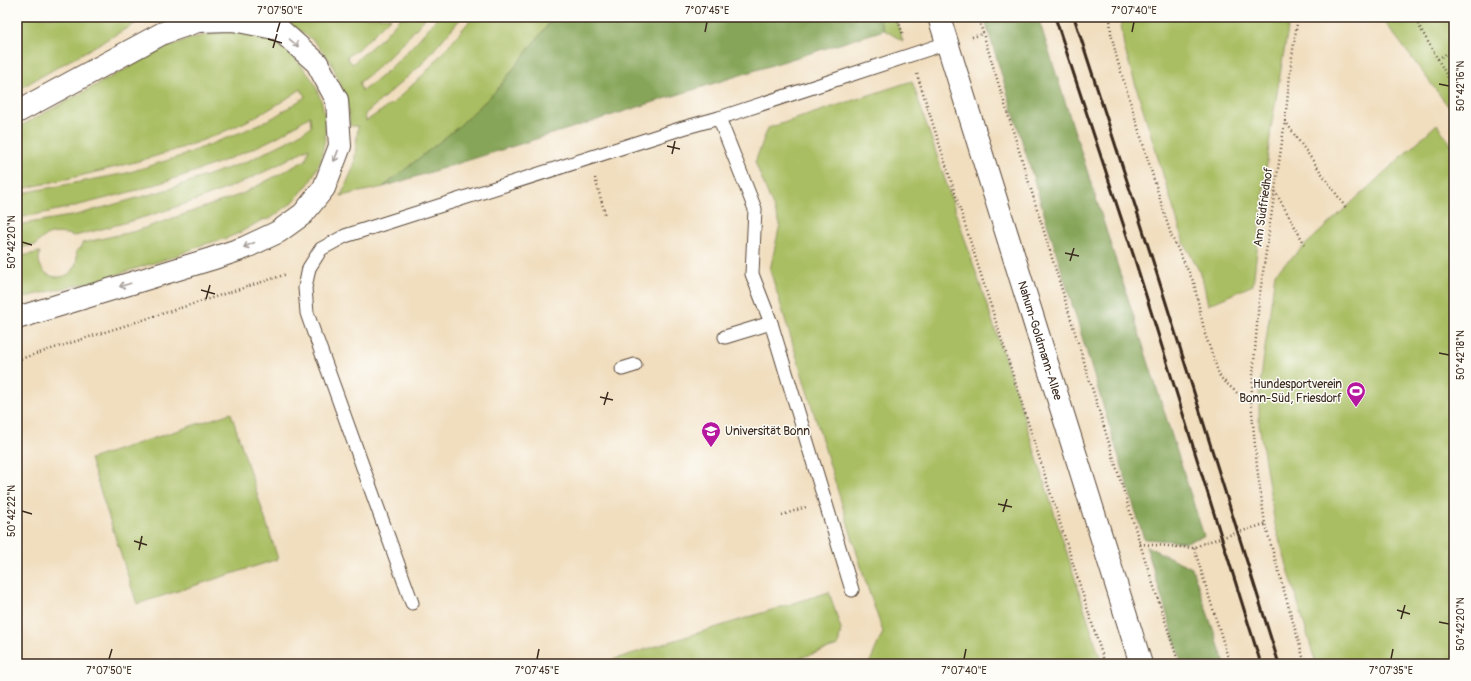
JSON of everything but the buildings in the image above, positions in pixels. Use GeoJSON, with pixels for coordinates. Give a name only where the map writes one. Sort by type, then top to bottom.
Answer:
{"type":"FeatureCollection","features":[{"type":"Feature","properties":{"kind":"main road"},"geometry":{"type":"LineString","coordinates":[[17,112],[168,17]]}},
{"type":"Feature","properties":{"kind":"main road","name":"Nahum-Goldmann-Allee"},"geometry":{"type":"LineString","coordinates":[[939,17],[1141,664]]}},
{"type":"Feature","properties":{"kind":"main road"},"geometry":{"type":"LineString","coordinates":[[17,112],[164,33],[198,22],[233,20],[279,29],[318,63],[337,100],[340,146],[324,188],[303,214],[278,232],[244,248],[211,259],[17,318]]}},
{"type":"Feature","properties":{"kind":"lane"},"geometry":{"type":"LineString","coordinates":[[412,603],[308,313],[305,288],[308,268],[321,249],[346,236],[683,128],[719,118],[947,43]]}},
{"type":"Feature","properties":{"kind":"lane"},"geometry":{"type":"LineString","coordinates":[[719,118],[755,209],[752,274],[771,323],[852,590]]}},
{"type":"Feature","properties":{"kind":"lane"},"geometry":{"type":"LineString","coordinates":[[725,337],[771,323]]}},
{"type":"Feature","properties":{"kind":"lane"},"geometry":{"type":"LineString","coordinates":[[622,369],[635,365]]}},
{"type":"Feature","properties":{"kind":"path"},"geometry":{"type":"LineString","coordinates":[[978,17],[1140,544],[1179,664]]}},
{"type":"Feature","properties":{"kind":"path"},"geometry":{"type":"LineString","coordinates":[[1110,17],[1111,33],[1117,59],[1171,235],[1194,283],[1205,334],[1220,377],[1238,394],[1251,401]]}},
{"type":"Feature","properties":{"kind":"path","name":"Am Südfriedhof"},"geometry":{"type":"LineString","coordinates":[[1298,17],[1285,121],[1259,300],[1251,401],[1257,467],[1265,524],[1305,664]]}},
{"type":"Feature","properties":{"kind":"path"},"geometry":{"type":"LineString","coordinates":[[1414,17],[1454,88]]}},
{"type":"Feature","properties":{"kind":"path"},"geometry":{"type":"LineString","coordinates":[[1438,59],[1454,49]]}},
{"type":"Feature","properties":{"kind":"path"},"geometry":{"type":"LineString","coordinates":[[910,55],[1105,664]]}},
{"type":"Feature","properties":{"kind":"path"},"geometry":{"type":"LineString","coordinates":[[1285,121],[1346,208]]}},
{"type":"Feature","properties":{"kind":"path"},"geometry":{"type":"LineString","coordinates":[[1274,191],[1305,245]]}},
{"type":"Feature","properties":{"kind":"path"},"geometry":{"type":"LineString","coordinates":[[599,195],[605,214]]}},
{"type":"Feature","properties":{"kind":"path"},"geometry":{"type":"LineString","coordinates":[[17,360],[252,284],[308,268]]}},
{"type":"Feature","properties":{"kind":"path"},"geometry":{"type":"LineString","coordinates":[[1140,544],[1194,548],[1204,543],[1265,524]]}},
{"type":"Feature","properties":{"kind":"path"},"geometry":{"type":"LineString","coordinates":[[1194,548],[1230,664]]}},
{"type":"Feature","properties":{"kind":"green space"},"geometry":{"type":"Polygon","coordinates":[[[17,17],[147,17],[17,90],[17,17]]]}},
{"type":"Feature","properties":{"kind":"green space"},"geometry":{"type":"Polygon","coordinates":[[[278,17],[391,17],[363,45],[347,57],[352,64],[384,36],[401,17],[426,17],[394,52],[359,83],[362,91],[393,66],[438,17],[462,17],[420,66],[365,114],[366,121],[393,103],[425,73],[473,17],[554,17],[496,91],[457,128],[383,187],[341,196],[354,166],[358,126],[350,126],[347,100],[331,62],[314,41],[284,19],[278,17]]]}},
{"type":"Feature","properties":{"kind":"green space"},"geometry":{"type":"Polygon","coordinates":[[[554,17],[879,17],[884,30],[383,187],[457,128],[496,91],[554,17]]]}},
{"type":"Feature","properties":{"kind":"green space"},"geometry":{"type":"Polygon","coordinates":[[[879,17],[895,17],[903,41],[884,30],[879,17]]]}},
{"type":"Feature","properties":{"kind":"green space"},"geometry":{"type":"Polygon","coordinates":[[[984,17],[1038,17],[1204,536],[1186,542],[1144,539],[984,17]]]}},
{"type":"Feature","properties":{"kind":"green space"},"geometry":{"type":"Polygon","coordinates":[[[1120,17],[1290,17],[1271,128],[1253,285],[1208,305],[1202,276],[1184,243],[1124,47],[1120,17]]]}},
{"type":"Feature","properties":{"kind":"green space"},"geometry":{"type":"Polygon","coordinates":[[[1381,17],[1454,17],[1454,114],[1381,17]]]}},
{"type":"Feature","properties":{"kind":"green space"},"geometry":{"type":"Polygon","coordinates":[[[224,31],[252,35],[270,40],[289,52],[314,82],[322,103],[325,118],[325,138],[321,160],[310,182],[293,202],[270,219],[262,220],[227,238],[202,245],[173,257],[99,280],[17,299],[17,257],[40,252],[40,263],[43,270],[50,275],[58,277],[66,276],[72,271],[76,263],[76,251],[82,247],[82,243],[136,231],[242,194],[306,160],[309,148],[257,175],[228,188],[185,204],[75,236],[58,233],[49,235],[40,240],[36,245],[17,248],[17,225],[76,215],[166,190],[248,161],[286,142],[311,127],[310,116],[281,135],[261,145],[193,172],[141,189],[64,209],[17,218],[17,194],[127,173],[181,156],[244,131],[274,117],[305,97],[301,89],[269,109],[235,127],[201,141],[165,153],[128,164],[17,190],[17,128],[163,49],[188,39],[224,31]]]}},
{"type":"Feature","properties":{"kind":"green space"},"geometry":{"type":"Polygon","coordinates":[[[912,81],[1014,386],[1102,664],[869,664],[883,632],[867,586],[770,270],[780,224],[755,162],[768,128],[912,81]]]}},
{"type":"Feature","properties":{"kind":"green space","name":"Hundesportverein Bonn-Süd, Friesdorf"},"geometry":{"type":"Polygon","coordinates":[[[1437,124],[1454,149],[1454,664],[1316,664],[1275,525],[1259,424],[1259,393],[1275,273],[1437,124]]]}},
{"type":"Feature","properties":{"kind":"green space"},"geometry":{"type":"Polygon","coordinates":[[[231,413],[278,559],[137,604],[90,459],[231,413]]]}},
{"type":"Feature","properties":{"kind":"green space"},"geometry":{"type":"Polygon","coordinates":[[[1146,546],[1192,568],[1225,664],[1182,664],[1146,546]]]}},
{"type":"Feature","properties":{"kind":"green space"},"geometry":{"type":"Polygon","coordinates":[[[829,592],[841,629],[838,646],[780,664],[599,664],[829,592]]]}},
{"type":"Feature","properties":{"kind":"railway"},"geometry":{"type":"LineString","coordinates":[[1055,17],[1134,257],[1261,664]]}},
{"type":"Feature","properties":{"kind":"railway"},"geometry":{"type":"LineString","coordinates":[[1074,17],[1151,255],[1279,664]]}},
{"type":"Feature","properties":{"kind":"place","name":"Hundesportverein Bonn-Süd, Friesdorf"},"geometry":{"type":"Point","coordinates":[1356,408]}},
{"type":"Feature","properties":{"kind":"place","name":"Universität Bonn"},"geometry":{"type":"Point","coordinates":[711,448]}}]}
